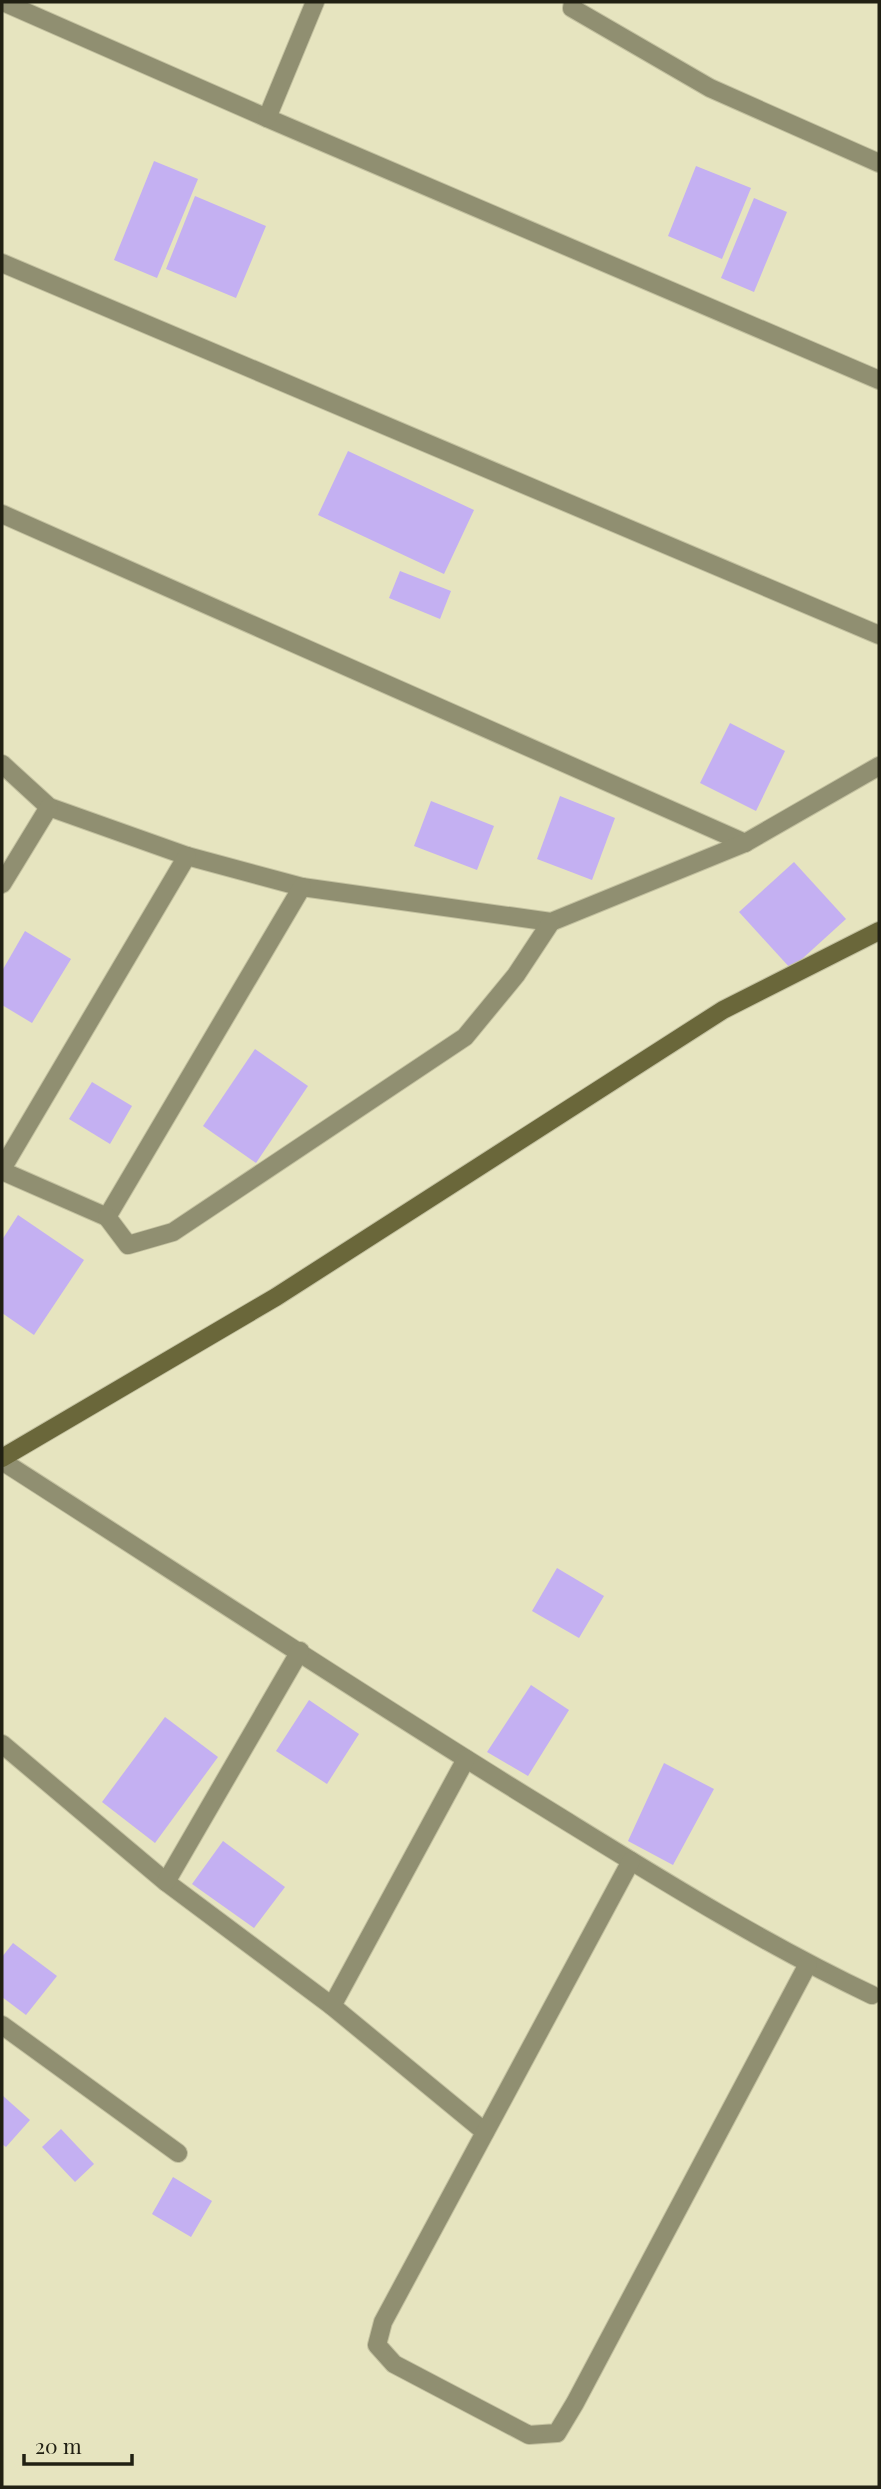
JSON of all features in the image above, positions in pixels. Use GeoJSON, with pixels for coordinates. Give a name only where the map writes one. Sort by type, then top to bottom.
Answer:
{"type":"FeatureCollection","features":[{"type":"Feature","properties":{"kind":"street"},"geometry":{"type":"LineString","coordinates":[[3,2],[879,380]]}},
{"type":"Feature","properties":{"kind":"street"},"geometry":{"type":"LineString","coordinates":[[267,118],[315,2]]}},
{"type":"Feature","properties":{"kind":"street"},"geometry":{"type":"LineString","coordinates":[[573,2],[572,8],[710,88],[879,163]]}},
{"type":"Feature","properties":{"kind":"street"},"geometry":{"type":"LineString","coordinates":[[2,263],[879,635]]}},
{"type":"Feature","properties":{"kind":"street"},"geometry":{"type":"LineString","coordinates":[[2,514],[745,843]]}},
{"type":"Feature","properties":{"kind":"street"},"geometry":{"type":"LineString","coordinates":[[2,764],[49,807],[187,856],[302,887],[551,922],[745,843],[879,766]]}},
{"type":"Feature","properties":{"kind":"street"},"geometry":{"type":"LineString","coordinates":[[2,884],[49,807]]}},
{"type":"Feature","properties":{"kind":"street"},"geometry":{"type":"LineString","coordinates":[[187,856],[2,1170],[107,1217],[128,1245],[173,1232],[465,1037],[516,975],[551,922]]}},
{"type":"Feature","properties":{"kind":"street"},"geometry":{"type":"LineString","coordinates":[[107,1217],[302,887]]}},
{"type":"Feature","properties":{"kind":"street"},"geometry":{"type":"LineString","coordinates":[[872,1995],[808,1964],[631,1861],[466,1759],[2,1460],[276,1297],[723,1010],[879,931]]}},
{"type":"Feature","properties":{"kind":"street"},"geometry":{"type":"LineString","coordinates":[[166,1882],[299,1651]]}},
{"type":"Feature","properties":{"kind":"street"},"geometry":{"type":"LineString","coordinates":[[2,1744],[166,1882],[332,2006],[485,2132]]}},
{"type":"Feature","properties":{"kind":"street"},"geometry":{"type":"LineString","coordinates":[[332,2006],[466,1759]]}},
{"type":"Feature","properties":{"kind":"street"},"geometry":{"type":"LineString","coordinates":[[631,1861],[383,2322],[377,2345],[394,2364],[529,2435],[556,2433],[575,2403],[808,1964]]}},
{"type":"Feature","properties":{"kind":"street"},"geometry":{"type":"LineString","coordinates":[[2,2025],[178,2153]]}},
{"type":"Feature","properties":{"kind":"building"},"geometry":{"type":"Polygon","coordinates":[[[154,161],[198,179],[157,278],[114,260],[154,161]]]}},
{"type":"Feature","properties":{"kind":"building"},"geometry":{"type":"Polygon","coordinates":[[[696,166],[751,188],[722,259],[668,236],[696,166]]]}},
{"type":"Feature","properties":{"kind":"building"},"geometry":{"type":"Polygon","coordinates":[[[195,196],[266,226],[236,298],[166,269],[195,196]]]}},
{"type":"Feature","properties":{"kind":"building"},"geometry":{"type":"Polygon","coordinates":[[[754,198],[787,212],[754,292],[721,278],[754,198]]]}},
{"type":"Feature","properties":{"kind":"building"},"geometry":{"type":"Polygon","coordinates":[[[348,451],[474,510],[444,574],[318,515],[348,451]]]}},
{"type":"Feature","properties":{"kind":"building"},"geometry":{"type":"Polygon","coordinates":[[[400,571],[451,591],[440,619],[389,598],[400,571]]]}},
{"type":"Feature","properties":{"kind":"building"},"geometry":{"type":"Polygon","coordinates":[[[730,723],[785,751],[756,811],[700,783],[730,723]]]}},
{"type":"Feature","properties":{"kind":"building"},"geometry":{"type":"Polygon","coordinates":[[[560,796],[615,818],[592,880],[537,859],[560,796]]]}},
{"type":"Feature","properties":{"kind":"building"},"geometry":{"type":"Polygon","coordinates":[[[431,801],[494,826],[477,870],[414,846],[431,801]]]}},
{"type":"Feature","properties":{"kind":"building"},"geometry":{"type":"Polygon","coordinates":[[[794,862],[846,919],[791,969],[739,912],[794,862]]]}},
{"type":"Feature","properties":{"kind":"building"},"geometry":{"type":"Polygon","coordinates":[[[25,931],[71,959],[32,1023],[2,1005],[2,971],[25,931]]]}},
{"type":"Feature","properties":{"kind":"building"},"geometry":{"type":"Polygon","coordinates":[[[255,1049],[308,1086],[256,1163],[203,1126],[255,1049]]]}},
{"type":"Feature","properties":{"kind":"building"},"geometry":{"type":"Polygon","coordinates":[[[92,1082],[132,1106],[110,1144],[69,1119],[92,1082]]]}},
{"type":"Feature","properties":{"kind":"building"},"geometry":{"type":"Polygon","coordinates":[[[18,1215],[84,1260],[34,1335],[2,1313],[2,1240],[18,1215]]]}},
{"type":"Feature","properties":{"kind":"building"},"geometry":{"type":"Polygon","coordinates":[[[557,1568],[604,1596],[579,1638],[532,1611],[557,1568]]]}},
{"type":"Feature","properties":{"kind":"building"},"geometry":{"type":"Polygon","coordinates":[[[531,1685],[569,1710],[528,1776],[487,1752],[531,1685]]]}},
{"type":"Feature","properties":{"kind":"building"},"geometry":{"type":"Polygon","coordinates":[[[309,1700],[359,1734],[327,1784],[276,1751],[309,1700]]]}},
{"type":"Feature","properties":{"kind":"building"},"geometry":{"type":"Polygon","coordinates":[[[165,1717],[218,1757],[155,1843],[102,1802],[165,1717]]]}},
{"type":"Feature","properties":{"kind":"building"},"geometry":{"type":"Polygon","coordinates":[[[664,1763],[714,1789],[673,1865],[628,1841],[664,1763]]]}},
{"type":"Feature","properties":{"kind":"building"},"geometry":{"type":"Polygon","coordinates":[[[223,1841],[285,1887],[254,1928],[192,1884],[223,1841]]]}},
{"type":"Feature","properties":{"kind":"building"},"geometry":{"type":"Polygon","coordinates":[[[13,1943],[57,1976],[26,2015],[2,1997],[2,1957],[13,1943]]]}},
{"type":"Feature","properties":{"kind":"building"},"geometry":{"type":"Polygon","coordinates":[[[2,2095],[30,2120],[6,2147],[2,2144],[2,2095]]]}},
{"type":"Feature","properties":{"kind":"building"},"geometry":{"type":"Polygon","coordinates":[[[61,2129],[94,2164],[75,2182],[42,2147],[61,2129]]]}},
{"type":"Feature","properties":{"kind":"building"},"geometry":{"type":"Polygon","coordinates":[[[173,2177],[212,2201],[191,2237],[152,2214],[173,2177]]]}}]}
